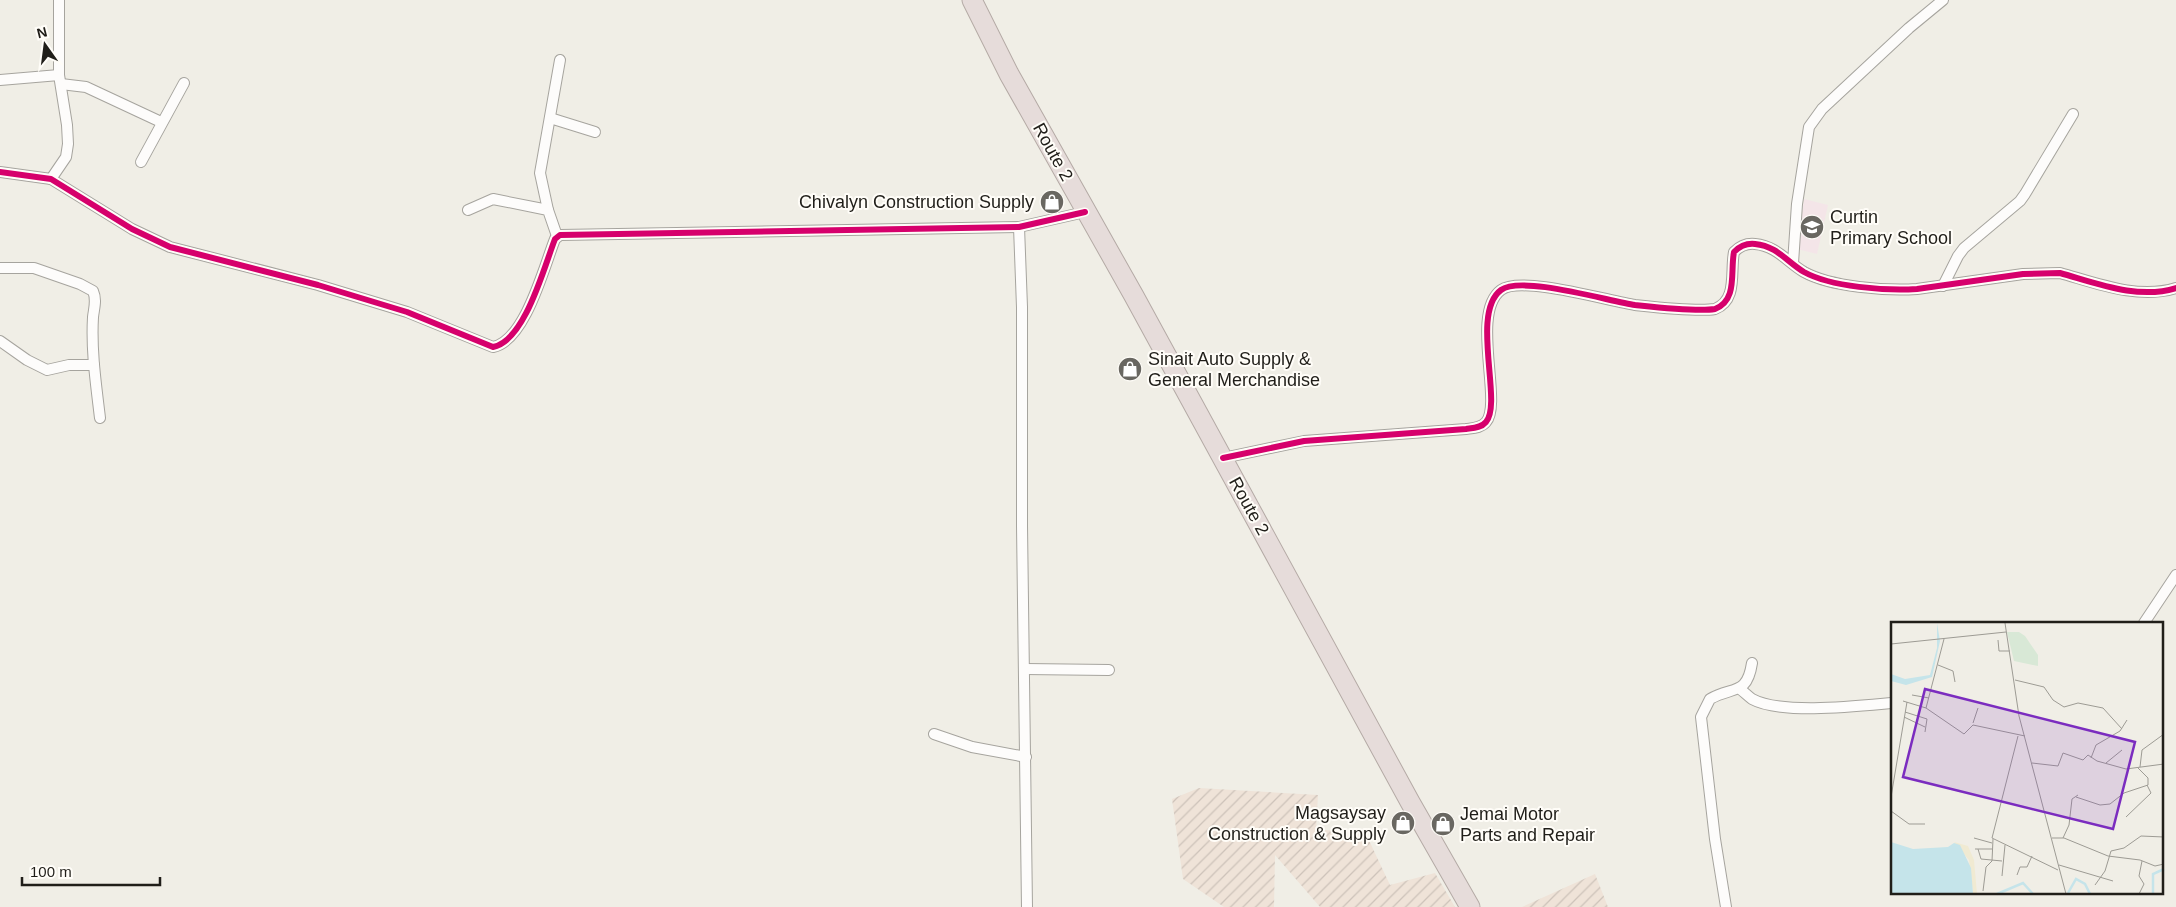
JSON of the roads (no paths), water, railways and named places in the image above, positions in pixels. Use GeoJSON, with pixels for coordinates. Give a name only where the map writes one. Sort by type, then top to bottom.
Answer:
{"type":"FeatureCollection","features":[{"type":"Feature","properties":{"kind":"highway","name":"Route 2"},"geometry":{"type":"LineString","coordinates":[[972,0],[986,32],[1223,458],[1410,802],[1470,907]]}},
{"type":"Feature","properties":{"kind":"street"},"geometry":{"type":"LineString","coordinates":[[51,179],[66,157],[68,144],[60,79],[59,0]]}},
{"type":"Feature","properties":{"kind":"street"},"geometry":{"type":"LineString","coordinates":[[1793,263],[1797,204],[1809,127],[1822,109],[1909,28],[1943,0]]}},
{"type":"Feature","properties":{"kind":"street"},"geometry":{"type":"LineString","coordinates":[[0,172],[51,179],[132,229],[170,247],[318,285],[407,312],[493,346],[506,342],[526,315],[556,236],[540,174],[560,60]]}},
{"type":"Feature","properties":{"kind":"street"},"geometry":{"type":"LineString","coordinates":[[0,80],[60,79],[86,87],[161,122]]}},
{"type":"Feature","properties":{"kind":"street"},"geometry":{"type":"LineString","coordinates":[[141,162],[161,122],[184,83]]}},
{"type":"Feature","properties":{"kind":"street"},"geometry":{"type":"LineString","coordinates":[[1943,286],[1964,248],[2026,194],[2073,114]]}},
{"type":"Feature","properties":{"kind":"street"},"geometry":{"type":"LineString","coordinates":[[550,118],[595,132]]}},
{"type":"Feature","properties":{"kind":"street"},"geometry":{"type":"LineString","coordinates":[[468,210],[494,199],[548,210]]}},
{"type":"Feature","properties":{"kind":"street"},"geometry":{"type":"LineString","coordinates":[[556,236],[1019,227],[1085,212]]}},
{"type":"Feature","properties":{"kind":"street"},"geometry":{"type":"LineString","coordinates":[[1019,227],[1022,316],[1027,907]]}},
{"type":"Feature","properties":{"kind":"street"},"geometry":{"type":"LineString","coordinates":[[1223,458],[1304,441],[1466,429],[1482,426],[1488,421],[1491,410],[1488,346],[1490,306],[1494,297],[1508,286],[1530,285],[1635,305],[1709,310],[1724,304],[1729,298],[1734,252],[1740,247],[1755,244],[1770,248],[1802,271],[1815,277],[1855,287],[1902,290],[2049,272],[2127,290],[2158,292],[2176,288]]}},
{"type":"Feature","properties":{"kind":"street"},"geometry":{"type":"LineString","coordinates":[[0,268],[34,268],[80,284],[92,291],[96,302],[93,331],[94,365],[100,418]]}},
{"type":"Feature","properties":{"kind":"street"},"geometry":{"type":"LineString","coordinates":[[0,342],[32,363],[47,370],[70,365],[94,365]]}},
{"type":"Feature","properties":{"kind":"street"},"geometry":{"type":"LineString","coordinates":[[2145,622],[2176,575]]}},
{"type":"Feature","properties":{"kind":"street"},"geometry":{"type":"LineString","coordinates":[[1726,907],[1715,839],[1701,717],[1710,700],[1740,689],[1750,677],[1752,663]]}},
{"type":"Feature","properties":{"kind":"street"},"geometry":{"type":"LineString","coordinates":[[1024,669],[1109,670]]}},
{"type":"Feature","properties":{"kind":"street"},"geometry":{"type":"LineString","coordinates":[[1740,689],[1752,699],[1765,703],[1806,708],[1852,707],[1891,703]]}},
{"type":"Feature","properties":{"kind":"street"},"geometry":{"type":"LineString","coordinates":[[934,734],[972,747],[1026,757]]}},
{"type":"Feature","properties":{"kind":"place","name":"Chivalyn Construction Supply"},"geometry":{"type":"Point","coordinates":[1052,202]}},
{"type":"Feature","properties":{"kind":"place","name":"Curtin Primary School"},"geometry":{"type":"Point","coordinates":[1812,227]}},
{"type":"Feature","properties":{"kind":"place","name":"Sinait Auto Supply & General Merchandise"},"geometry":{"type":"Point","coordinates":[1130,369]}},
{"type":"Feature","properties":{"kind":"place","name":"Magsaysay Construction & Supply"},"geometry":{"type":"Point","coordinates":[1403,823]}},
{"type":"Feature","properties":{"kind":"place","name":"Jemai Motor Parts and Repair"},"geometry":{"type":"Point","coordinates":[1443,824]}}]}
